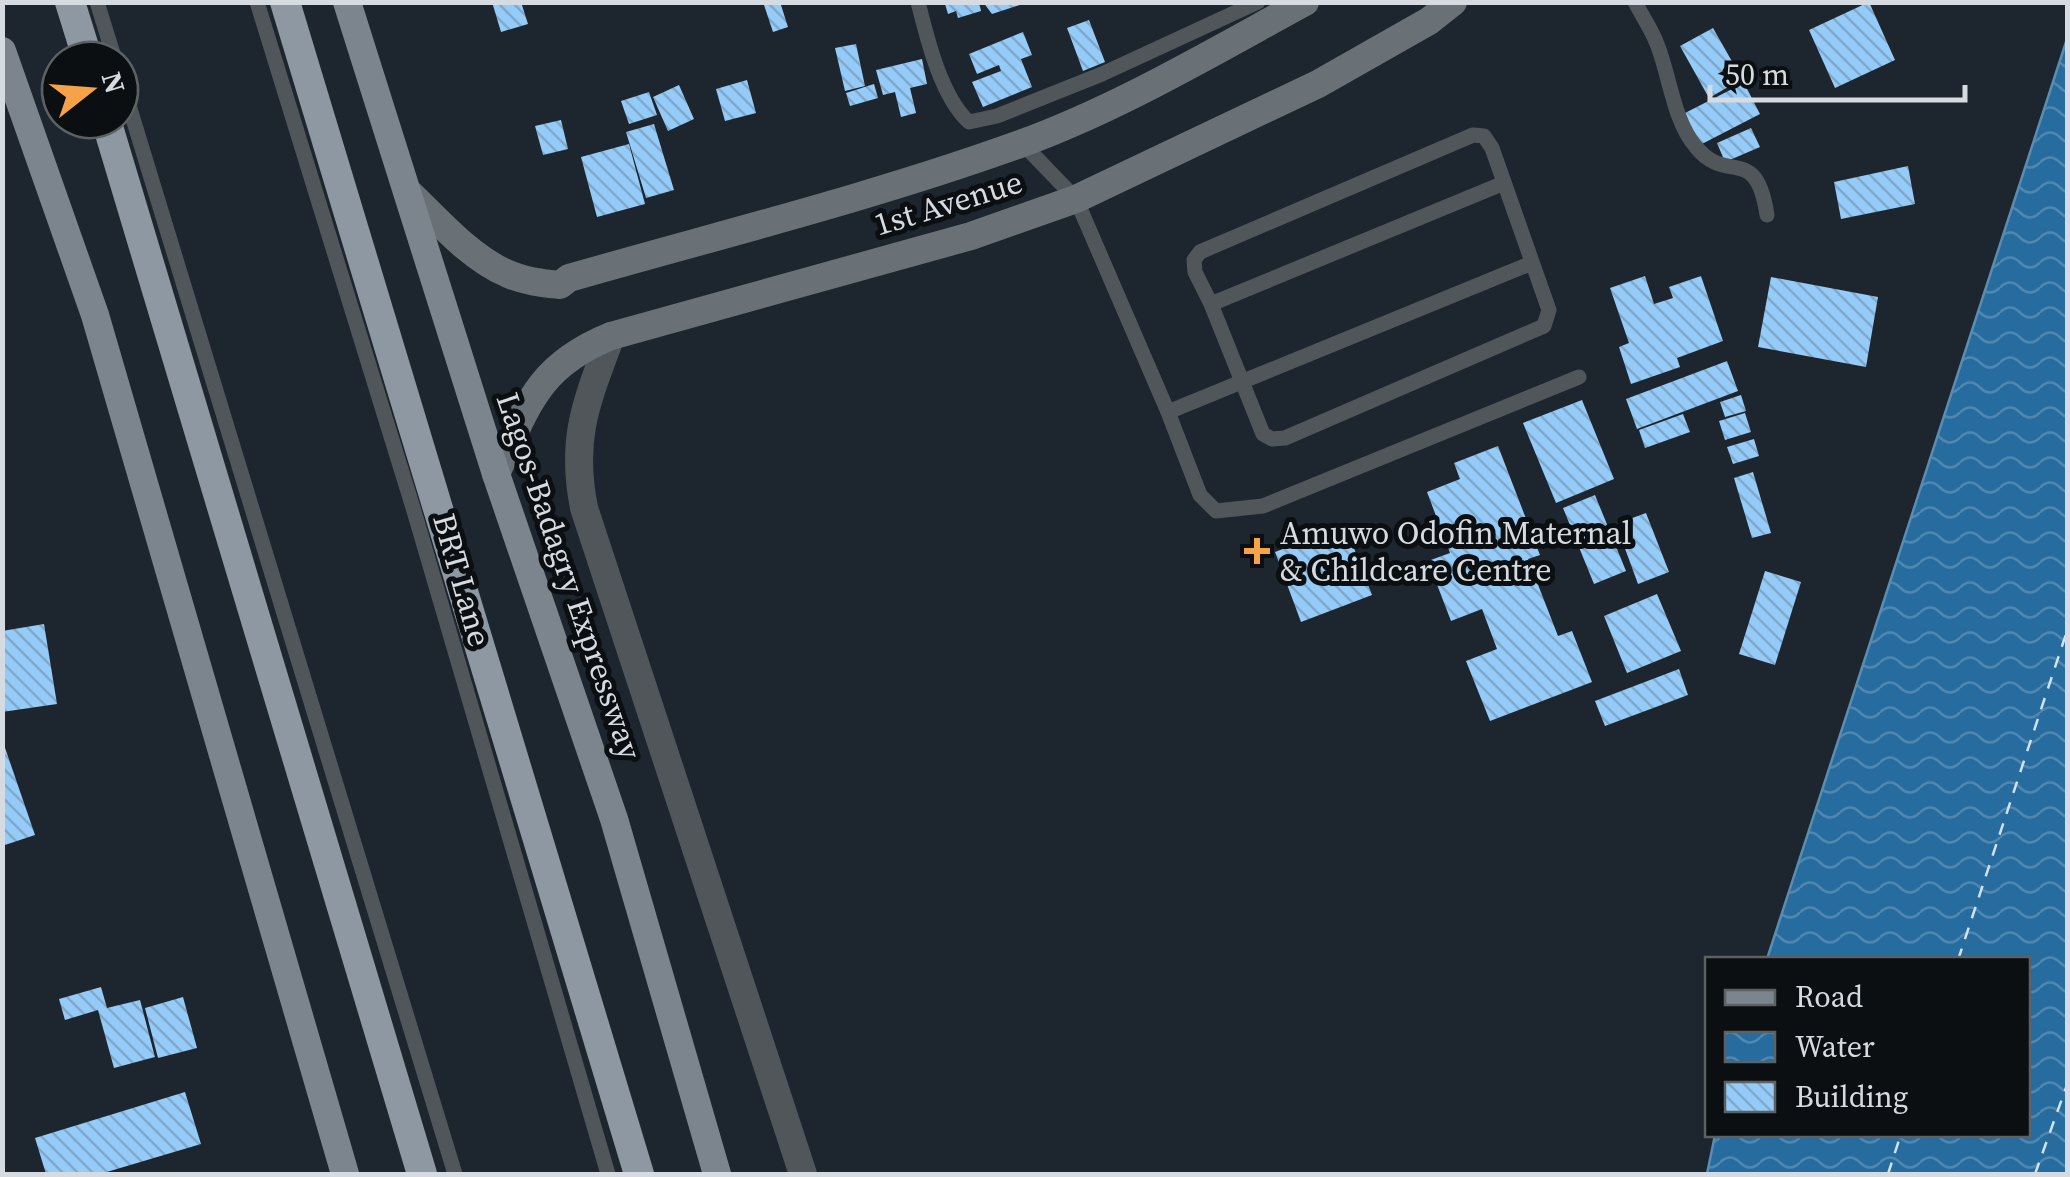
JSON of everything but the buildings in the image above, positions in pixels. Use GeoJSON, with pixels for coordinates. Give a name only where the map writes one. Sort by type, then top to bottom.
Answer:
{"type":"FeatureCollection","features":[{"type":"Feature","properties":{"kind":"highway"},"geometry":{"type":"LineString","coordinates":[[70,2],[82,40]]}},
{"type":"Feature","properties":{"kind":"highway"},"geometry":{"type":"LineString","coordinates":[[285,2],[639,1174]]}},
{"type":"Feature","properties":{"kind":"highway"},"geometry":{"type":"LineString","coordinates":[[112,140],[422,1174]]}},
{"type":"Feature","properties":{"kind":"main road","name":"Lagos-Badagry Expressway"},"geometry":{"type":"LineString","coordinates":[[348,2],[496,474],[614,819],[717,1174]]}},
{"type":"Feature","properties":{"kind":"main road","name":"1st Avenue"},"geometry":{"type":"LineString","coordinates":[[408,192],[502,272],[526,281],[560,285],[569,278],[1022,143],[1079,119],[1306,2]]}},
{"type":"Feature","properties":{"kind":"main road","name":"1st Avenue"},"geometry":{"type":"LineString","coordinates":[[496,474],[542,381],[573,354],[611,336],[972,236],[1076,199],[1318,84],[1453,2]]}},
{"type":"Feature","properties":{"kind":"main road"},"geometry":{"type":"LineString","coordinates":[[2,51],[95,314],[345,1174]]}},
{"type":"Feature","properties":{"kind":"street"},"geometry":{"type":"LineString","coordinates":[[611,336],[584,408],[577,444],[577,475],[584,508],[803,1174]]}},
{"type":"Feature","properties":{"kind":"lane"},"geometry":{"type":"LineString","coordinates":[[98,2],[109,40]]}},
{"type":"Feature","properties":{"kind":"lane","name":"BRT Lane"},"geometry":{"type":"LineString","coordinates":[[257,2],[414,511],[608,1174]]}},
{"type":"Feature","properties":{"kind":"lane"},"geometry":{"type":"LineString","coordinates":[[918,2],[929,45],[950,95],[958,112],[969,122],[998,116],[1102,74],[1258,2]]}},
{"type":"Feature","properties":{"kind":"lane"},"geometry":{"type":"LineString","coordinates":[[1635,2],[1657,43],[1695,147],[1712,160],[1748,168],[1763,187],[1767,215]]}},
{"type":"Feature","properties":{"kind":"lane"},"geometry":{"type":"LineString","coordinates":[[1473,135],[1484,136],[1492,148],[1532,263],[1549,310],[1544,326],[1285,438],[1272,439],[1263,434],[1240,384],[1194,260],[1200,252],[1473,135]]}},
{"type":"Feature","properties":{"kind":"lane"},"geometry":{"type":"LineString","coordinates":[[140,140],[456,1174]]}},
{"type":"Feature","properties":{"kind":"lane"},"geometry":{"type":"LineString","coordinates":[[1022,143],[1076,199],[1200,495],[1216,511],[1263,506],[1579,377]]}},
{"type":"Feature","properties":{"kind":"lane"},"geometry":{"type":"LineString","coordinates":[[1210,304],[1504,183]]}},
{"type":"Feature","properties":{"kind":"lane"},"geometry":{"type":"LineString","coordinates":[[1168,412],[1532,263]]}},
{"type":"Feature","properties":{"kind":"water"},"geometry":{"type":"Polygon","coordinates":[[[2067,39],[2067,1174],[1707,1174],[1715,1137],[2030,1137],[2030,957],[1768,957],[2067,39]]]}},
{"type":"Feature","properties":{"kind":"ferry route"},"geometry":{"type":"LineString","coordinates":[[1959,957],[2068,628]]}},
{"type":"Feature","properties":{"kind":"ferry route"},"geometry":{"type":"LineString","coordinates":[[2035,1174],[2068,1082]]}},
{"type":"Feature","properties":{"kind":"ferry route"},"geometry":{"type":"LineString","coordinates":[[1888,1174],[1900,1137]]}},
{"type":"Feature","properties":{"kind":"place","name":"Amuwo Odofin Maternal & Childcare Centre"},"geometry":{"type":"Point","coordinates":[1257,551]}}]}
